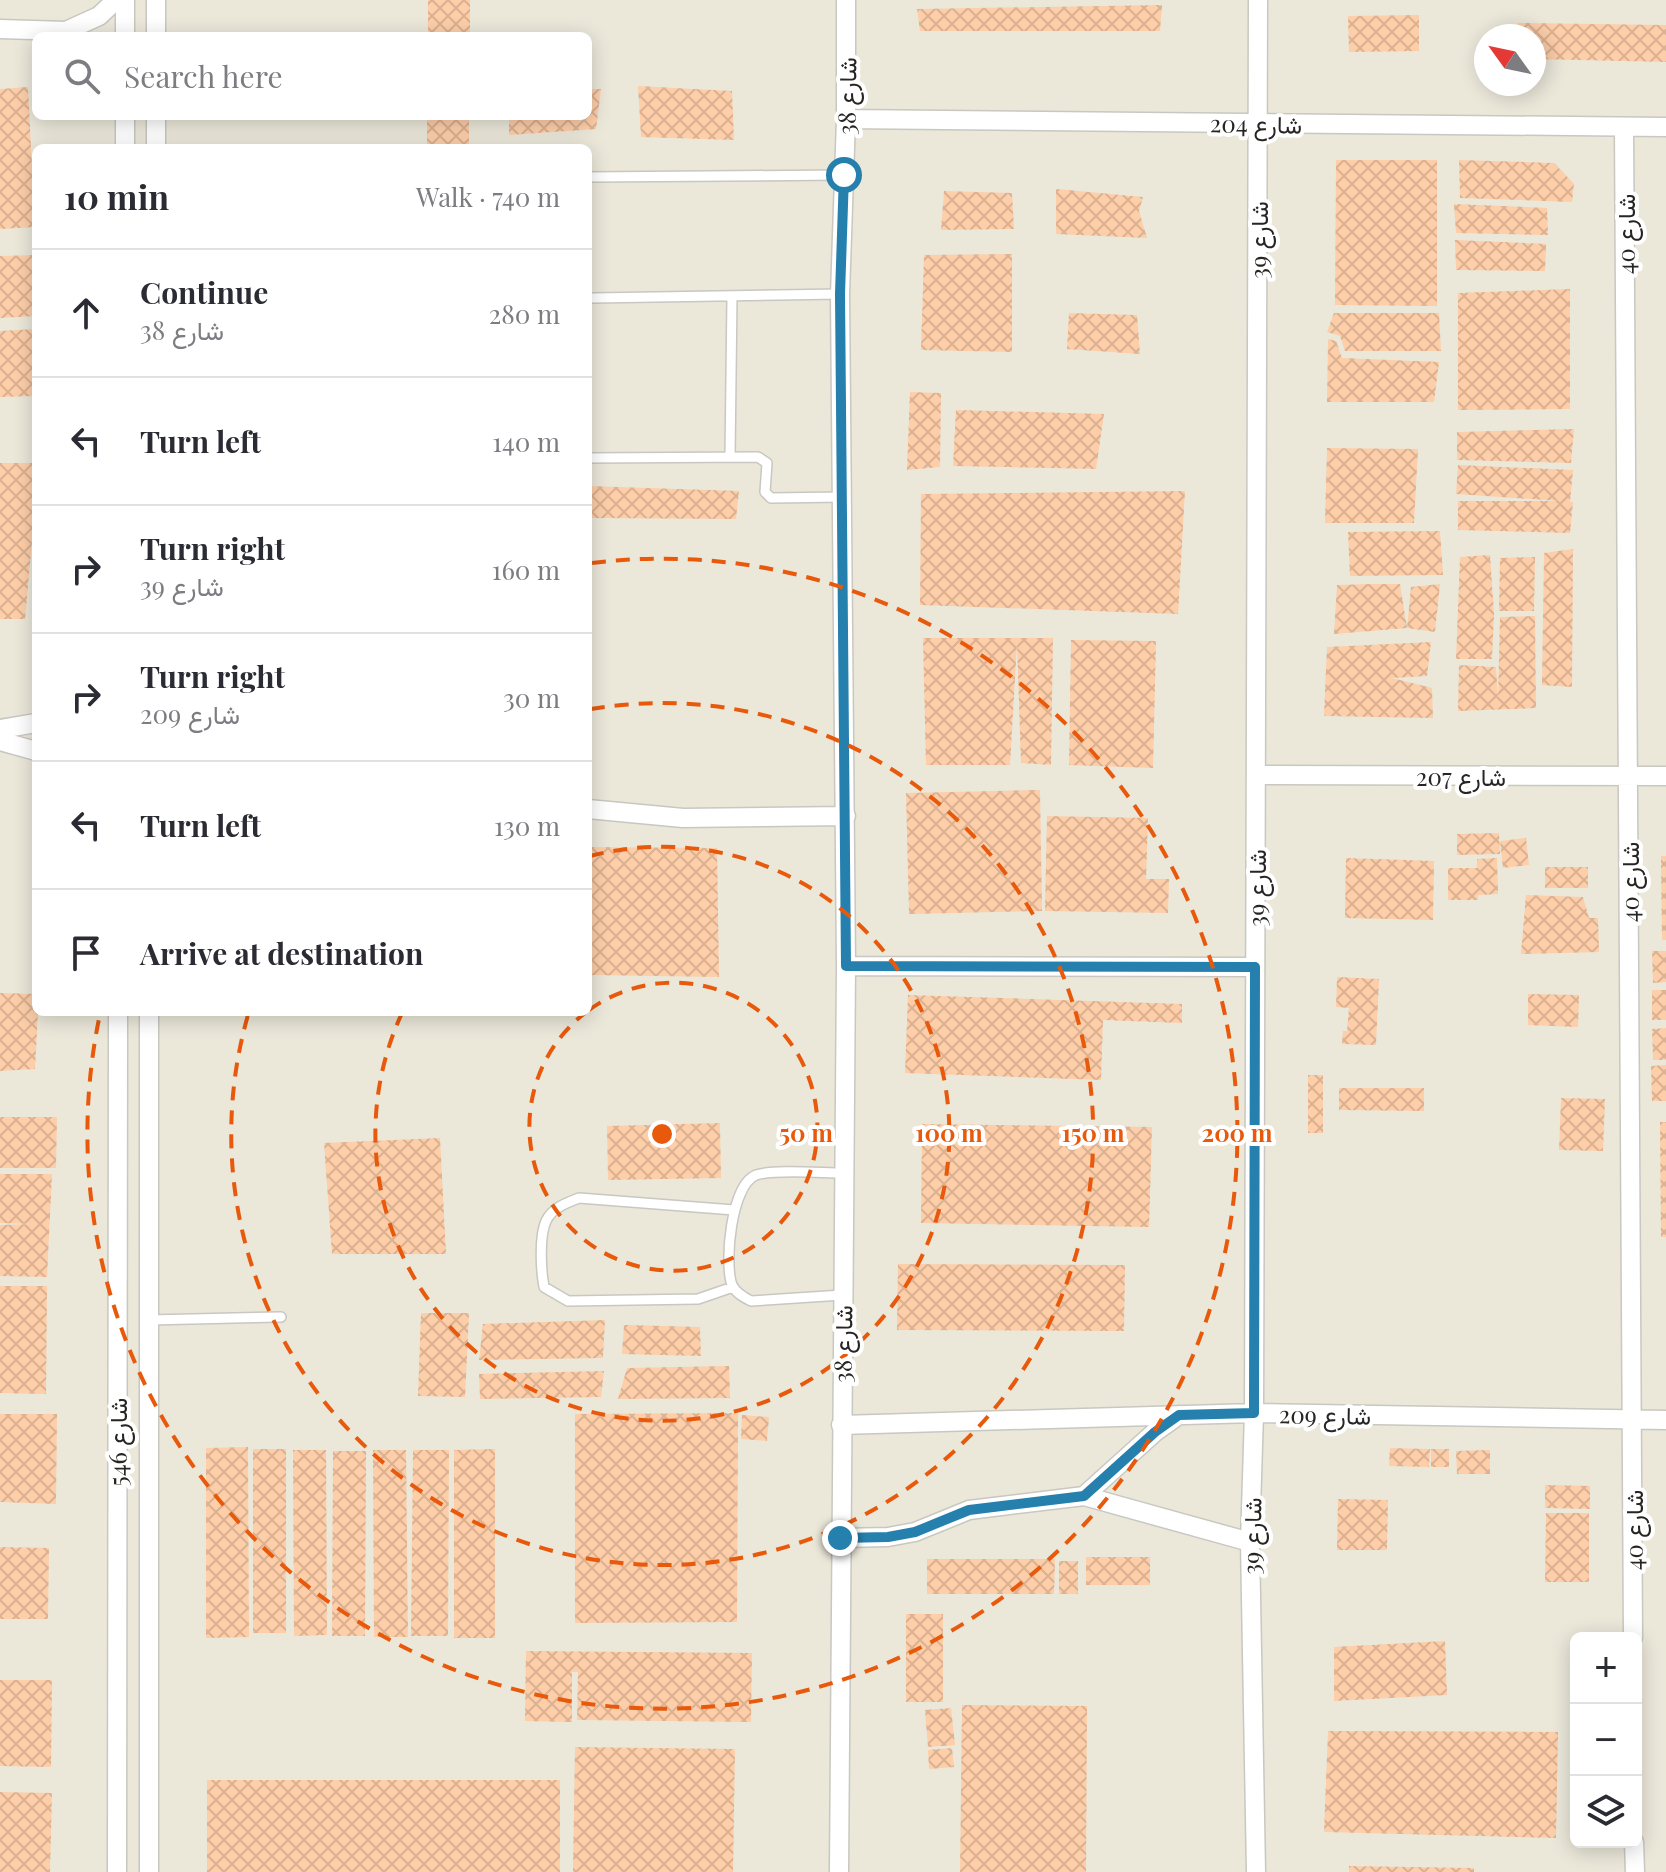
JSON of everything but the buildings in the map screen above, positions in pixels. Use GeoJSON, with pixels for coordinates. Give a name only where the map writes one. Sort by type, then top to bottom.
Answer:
{"type":"FeatureCollection","features":[{"type":"Feature","properties":{"kind":"street"},"geometry":{"type":"LineString","coordinates":[[75,32],[116,0]]}},
{"type":"Feature","properties":{"kind":"street"},"geometry":{"type":"LineString","coordinates":[[125,0],[125,32]]}},
{"type":"Feature","properties":{"kind":"street"},"geometry":{"type":"LineString","coordinates":[[156,0],[156,32]]}},
{"type":"Feature","properties":{"kind":"street","name":"شارع 38"},"geometry":{"type":"LineString","coordinates":[[839,1872],[846,966],[840,294],[846,119],[846,0]]}},
{"type":"Feature","properties":{"kind":"street","name":"شارع 39"},"geometry":{"type":"LineString","coordinates":[[1256,1872],[1250,1542],[1254,1413],[1258,0]]}},
{"type":"Feature","properties":{"kind":"street"},"geometry":{"type":"LineString","coordinates":[[0,29],[43,32]]}},
{"type":"Feature","properties":{"kind":"street","name":"شارع 204"},"geometry":{"type":"LineString","coordinates":[[846,119],[1666,127]]}},
{"type":"Feature","properties":{"kind":"street"},"geometry":{"type":"LineString","coordinates":[[125,120],[125,144]]}},
{"type":"Feature","properties":{"kind":"street"},"geometry":{"type":"LineString","coordinates":[[156,120],[156,144]]}},
{"type":"Feature","properties":{"kind":"street","name":"شارع 40"},"geometry":{"type":"LineString","coordinates":[[1624,127],[1633,1632]]}},
{"type":"Feature","properties":{"kind":"street"},"geometry":{"type":"LineString","coordinates":[[0,729],[32,724]]}},
{"type":"Feature","properties":{"kind":"street"},"geometry":{"type":"LineString","coordinates":[[0,741],[32,750]]}},
{"type":"Feature","properties":{"kind":"street","name":"شارع 207"},"geometry":{"type":"LineString","coordinates":[[1256,775],[1666,776]]}},
{"type":"Feature","properties":{"kind":"street"},"geometry":{"type":"LineString","coordinates":[[592,809],[683,818],[846,816]]}},
{"type":"Feature","properties":{"kind":"street"},"geometry":{"type":"LineString","coordinates":[[846,966],[1255,967]]}},
{"type":"Feature","properties":{"kind":"street","name":"شارع 546"},"geometry":{"type":"LineString","coordinates":[[117,1872],[118,1016]]}},
{"type":"Feature","properties":{"kind":"street","name":"شارع 546"},"geometry":{"type":"LineString","coordinates":[[149,1016],[149,1872]]}},
{"type":"Feature","properties":{"kind":"street","name":"شارع 209"},"geometry":{"type":"LineString","coordinates":[[841,1425],[1254,1413],[1666,1420]]}},
{"type":"Feature","properties":{"kind":"street"},"geometry":{"type":"LineString","coordinates":[[1084,1496],[1155,1432],[1179,1415]]}},
{"type":"Feature","properties":{"kind":"street"},"geometry":{"type":"LineString","coordinates":[[840,1538],[888,1537],[915,1532],[969,1510],[1084,1496],[1250,1542]]}},
{"type":"Feature","properties":{"kind":"street"},"geometry":{"type":"LineString","coordinates":[[1634,1848],[1635,1872]]}},
{"type":"Feature","properties":{"kind":"lane"},"geometry":{"type":"LineString","coordinates":[[592,177],[844,175]]}},
{"type":"Feature","properties":{"kind":"lane"},"geometry":{"type":"LineString","coordinates":[[593,298],[840,294]]}},
{"type":"Feature","properties":{"kind":"lane"},"geometry":{"type":"LineString","coordinates":[[730,457],[732,296]]}},
{"type":"Feature","properties":{"kind":"lane"},"geometry":{"type":"LineString","coordinates":[[592,458],[758,457],[767,463],[765,492],[771,498],[843,497]]}},
{"type":"Feature","properties":{"kind":"lane"},"geometry":{"type":"LineString","coordinates":[[842,1295],[751,1301],[738,1294],[733,1287],[730,1243],[734,1210],[743,1185],[755,1175],[843,1173]]}},
{"type":"Feature","properties":{"kind":"lane"},"geometry":{"type":"LineString","coordinates":[[733,1287],[698,1299],[568,1301],[544,1287],[541,1269],[546,1221],[558,1207],[579,1198],[734,1210]]}},
{"type":"Feature","properties":{"kind":"lane"},"geometry":{"type":"LineString","coordinates":[[149,1320],[281,1317]]}},
{"type":"Feature","properties":{"kind":"shaded area"},"geometry":{"type":"Polygon","coordinates":[[[0,0],[1666,0],[1666,1872],[0,1872],[0,0]]]}},
{"type":"Feature","properties":{"kind":"route"},"geometry":{"type":"LineString","coordinates":[[840,1538],[888,1537],[915,1532],[969,1510],[1084,1496],[1155,1432],[1179,1415],[1254,1413],[1255,967],[846,966],[840,294],[844,175]]}}]}
